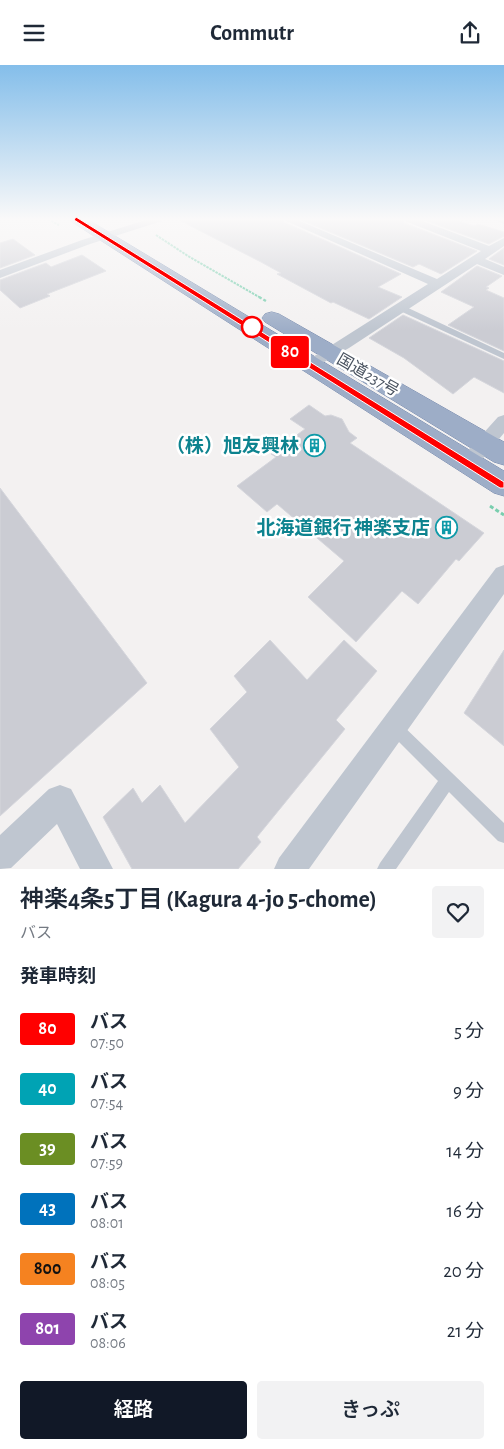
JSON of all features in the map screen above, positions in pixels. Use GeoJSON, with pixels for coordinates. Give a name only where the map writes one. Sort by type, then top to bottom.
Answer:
{"type":"FeatureCollection","features":[{"type":"Feature","properties":{"kind":"highway","name":"国道237号"},"geometry":{"type":"LineString","coordinates":[[151,257],[310,365],[504,485]]}},
{"type":"Feature","properties":{"kind":"highway","name":"国道237号"},"geometry":{"type":"LineString","coordinates":[[160,257],[331,353],[504,455]]}},
{"type":"Feature","properties":{"kind":"street"},"geometry":{"type":"LineString","coordinates":[[0,274],[47,257]]}},
{"type":"Feature","properties":{"kind":"street"},"geometry":{"type":"LineString","coordinates":[[374,257],[438,284]]}},
{"type":"Feature","properties":{"kind":"street"},"geometry":{"type":"LineString","coordinates":[[310,365],[479,257]]}},
{"type":"Feature","properties":{"kind":"street"},"geometry":{"type":"LineString","coordinates":[[475,259],[504,271]]}},
{"type":"Feature","properties":{"kind":"street"},"geometry":{"type":"LineString","coordinates":[[468,463],[504,421]]}},
{"type":"Feature","properties":{"kind":"street"},"geometry":{"type":"LineString","coordinates":[[290,869],[504,575]]}},
{"type":"Feature","properties":{"kind":"street"},"geometry":{"type":"LineString","coordinates":[[0,857],[60,800],[98,869]]}},
{"type":"Feature","properties":{"kind":"lane"},"geometry":{"type":"LineString","coordinates":[[401,308],[504,356]]}},
{"type":"Feature","properties":{"kind":"lane"},"geometry":{"type":"LineString","coordinates":[[394,727],[504,835]]}},
{"type":"Feature","properties":{"kind":"lane"},"geometry":{"type":"LineString","coordinates":[[386,869],[448,779]]}},
{"type":"Feature","properties":{"kind":"building"},"geometry":{"type":"Polygon","coordinates":[[[0,257],[31,257],[0,268],[0,257]]]}},
{"type":"Feature","properties":{"kind":"building"},"geometry":{"type":"Polygon","coordinates":[[[78,257],[84,257],[106,271],[47,294],[50,296],[20,308],[0,290],[0,280],[46,263],[51,267],[78,257]]]}},
{"type":"Feature","properties":{"kind":"building"},"geometry":{"type":"Polygon","coordinates":[[[250,257],[361,257],[401,274],[378,287],[402,297],[369,319],[333,302],[331,303],[277,274],[281,273],[250,257]]]}},
{"type":"Feature","properties":{"kind":"building"},"geometry":{"type":"Polygon","coordinates":[[[388,257],[468,257],[441,274],[419,264],[413,267],[388,257]]]}},
{"type":"Feature","properties":{"kind":"building"},"geometry":{"type":"Polygon","coordinates":[[[492,257],[504,257],[504,265],[489,259],[492,257]]]}},
{"type":"Feature","properties":{"kind":"building"},"geometry":{"type":"Polygon","coordinates":[[[477,266],[502,276],[486,287],[489,288],[486,290],[504,298],[504,351],[448,325],[474,307],[441,292],[477,266]]]}},
{"type":"Feature","properties":{"kind":"building"},"geometry":{"type":"Polygon","coordinates":[[[403,315],[504,361],[504,393],[474,377],[453,394],[404,358],[369,338],[403,315]]]}},
{"type":"Feature","properties":{"kind":"building"},"geometry":{"type":"Polygon","coordinates":[[[309,405],[325,416],[331,415],[342,419],[349,432],[357,438],[350,443],[484,533],[459,561],[456,559],[418,604],[402,591],[356,642],[308,597],[344,561],[277,504],[267,512],[237,486],[276,457],[271,454],[305,429],[290,419],[309,405]]]}},
{"type":"Feature","properties":{"kind":"building"},"geometry":{"type":"Polygon","coordinates":[[[0,488],[147,683],[0,816],[0,488]]]}},
{"type":"Feature","properties":{"kind":"building"},"geometry":{"type":"Polygon","coordinates":[[[270,640],[307,680],[344,640],[377,671],[336,720],[345,729],[257,837],[261,842],[238,869],[132,869],[103,817],[133,788],[142,803],[160,785],[185,823],[239,767],[210,729],[247,692],[234,676],[270,640]]]}},
{"type":"Feature","properties":{"kind":"building"},"geometry":{"type":"Polygon","coordinates":[[[504,650],[504,746],[464,713],[504,650]]]}},
{"type":"Feature","properties":{"kind":"bus line","name":"80"},"geometry":{"type":"LineString","coordinates":[[139,257],[504,485]]}},
{"type":"Feature","properties":{"kind":"place","name":"（株）旭友興林"},"geometry":{"type":"Point","coordinates":[315,446]}},
{"type":"Feature","properties":{"kind":"place","name":"北海道銀行 神楽支店"},"geometry":{"type":"Point","coordinates":[446,528]}}]}
